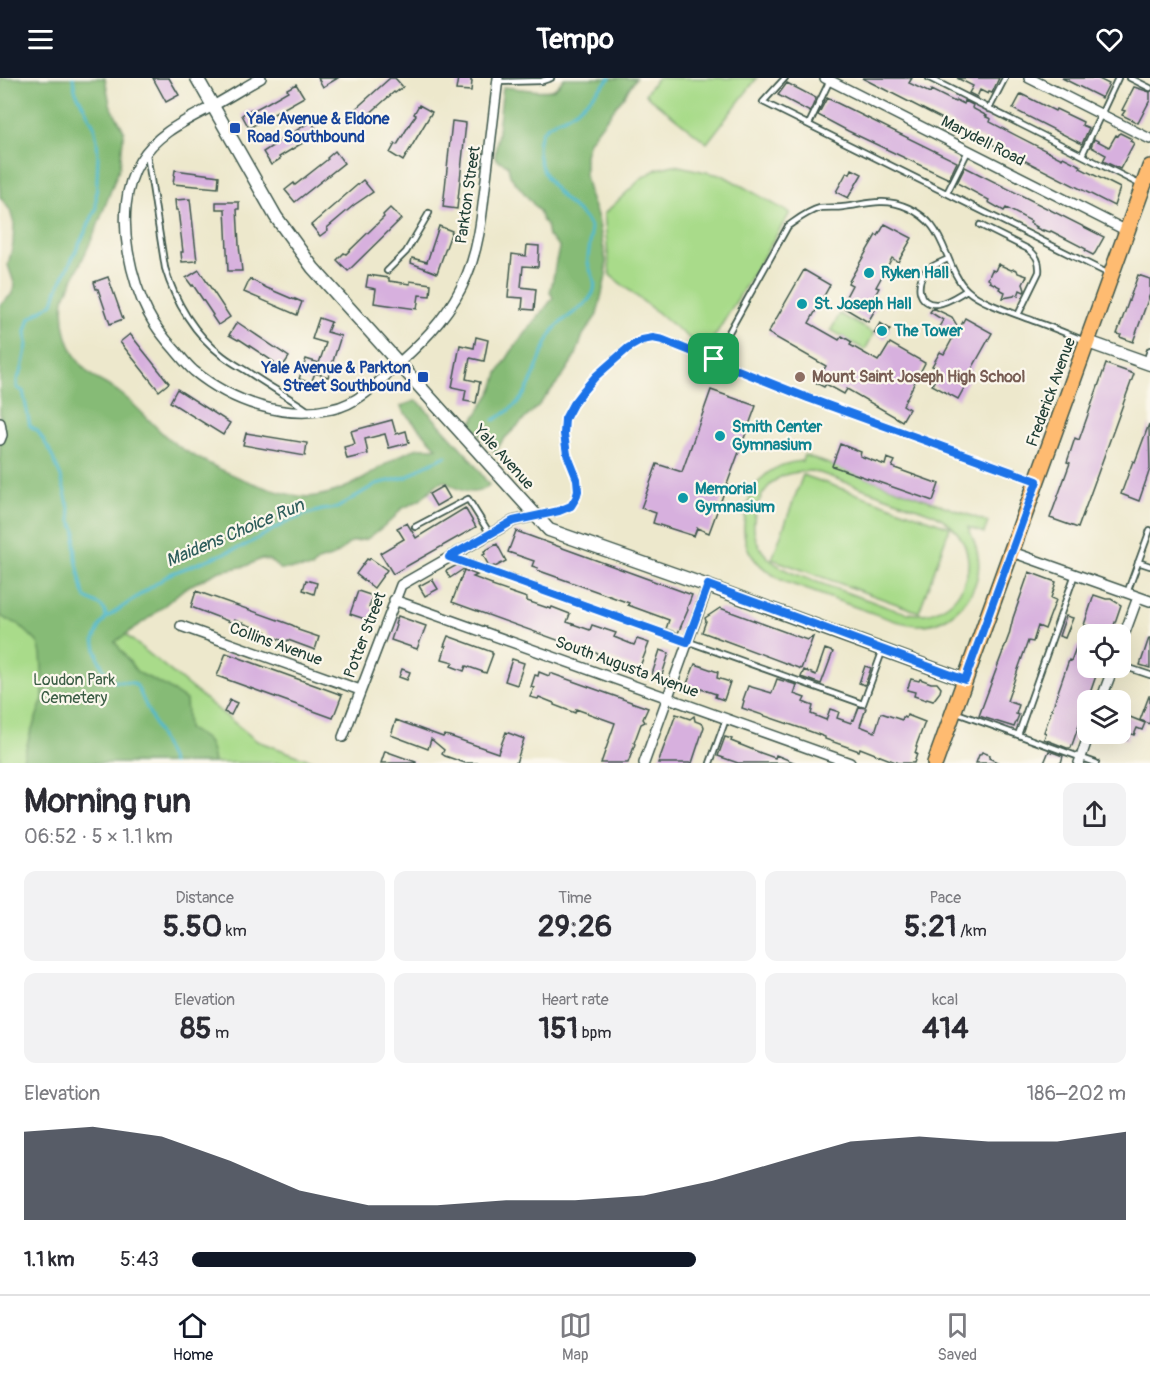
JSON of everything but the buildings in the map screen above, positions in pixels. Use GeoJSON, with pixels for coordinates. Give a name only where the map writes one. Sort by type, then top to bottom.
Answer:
{"type":"FeatureCollection","features":[{"type":"Feature","properties":{"kind":"main road","name":"Frederick Avenue"},"geometry":{"type":"LineString","coordinates":[[935,763],[1150,167]]}},
{"type":"Feature","properties":{"kind":"street","name":"Yale Avenue"},"geometry":{"type":"LineString","coordinates":[[197,78],[276,217],[313,268],[549,530],[708,585],[965,680]]}},
{"type":"Feature","properties":{"kind":"street"},"geometry":{"type":"LineString","coordinates":[[1029,78],[1150,139]]}},
{"type":"Feature","properties":{"kind":"street","name":"Parkton Street"},"geometry":{"type":"LineString","coordinates":[[258,79],[174,126],[158,138],[139,163],[132,178],[125,224],[127,245],[139,293],[148,315],[163,336],[193,369],[231,395],[272,409],[293,412],[334,409],[350,403],[367,392],[399,364],[428,336],[446,314],[458,294],[474,256],[481,221],[498,80]]}},
{"type":"Feature","properties":{"kind":"street","name":"Marydell Road"},"geometry":{"type":"LineString","coordinates":[[828,79],[1127,231]]}},
{"type":"Feature","properties":{"kind":"street"},"geometry":{"type":"LineString","coordinates":[[1088,342],[1148,363]]}},
{"type":"Feature","properties":{"kind":"street"},"geometry":{"type":"LineString","coordinates":[[0,423],[2,435],[0,440]]}},
{"type":"Feature","properties":{"kind":"street","name":"Potter Street"},"geometry":{"type":"LineString","coordinates":[[343,736],[400,585],[513,521],[535,516]]}},
{"type":"Feature","properties":{"kind":"street"},"geometry":{"type":"LineString","coordinates":[[1012,552],[1150,601]]}},
{"type":"Feature","properties":{"kind":"street"},"geometry":{"type":"LineString","coordinates":[[644,763],[708,585]]}},
{"type":"Feature","properties":{"kind":"street"},"geometry":{"type":"LineString","coordinates":[[1128,624],[1138,597]]}},
{"type":"Feature","properties":{"kind":"street","name":"South Augusta Avenue"},"geometry":{"type":"LineString","coordinates":[[394,600],[850,763]]}},
{"type":"Feature","properties":{"kind":"street","name":"Collins Avenue"},"geometry":{"type":"LineString","coordinates":[[181,626],[360,690]]}},
{"type":"Feature","properties":{"kind":"street"},"geometry":{"type":"LineString","coordinates":[[1079,760],[1085,744]]}},
{"type":"Feature","properties":{"kind":"lane"},"geometry":{"type":"LineString","coordinates":[[498,80],[542,81],[551,78]]}},
{"type":"Feature","properties":{"kind":"lane"},"geometry":{"type":"LineString","coordinates":[[785,78],[763,102],[1111,276]]}},
{"type":"Feature","properties":{"kind":"lane"},"geometry":{"type":"LineString","coordinates":[[929,78],[1143,186]]}},
{"type":"Feature","properties":{"kind":"lane"},"geometry":{"type":"LineString","coordinates":[[989,109],[1005,78]]}},
{"type":"Feature","properties":{"kind":"lane"},"geometry":{"type":"LineString","coordinates":[[1082,155],[1118,78]]}},
{"type":"Feature","properties":{"kind":"lane"},"geometry":{"type":"LineString","coordinates":[[1130,78],[1150,88]]}},
{"type":"Feature","properties":{"kind":"lane"},"geometry":{"type":"LineString","coordinates":[[809,124],[828,79]]}},
{"type":"Feature","properties":{"kind":"lane"},"geometry":{"type":"LineString","coordinates":[[946,193],[968,151]]}},
{"type":"Feature","properties":{"kind":"lane"},"geometry":{"type":"LineString","coordinates":[[147,152],[165,268],[169,283],[189,321],[223,356],[311,412]]}},
{"type":"Feature","properties":{"kind":"lane"},"geometry":{"type":"LineString","coordinates":[[714,359],[788,226],[805,214],[820,208],[841,208],[881,202],[896,203],[921,214],[942,241],[948,259],[967,290],[979,298],[1018,315],[1088,342]]}},
{"type":"Feature","properties":{"kind":"lane"},"geometry":{"type":"LineString","coordinates":[[387,271],[406,252],[429,213]]}},
{"type":"Feature","properties":{"kind":"lane"},"geometry":{"type":"LineString","coordinates":[[980,225],[1028,249],[1038,259],[1039,272],[1018,315]]}},
{"type":"Feature","properties":{"kind":"lane"},"geometry":{"type":"LineString","coordinates":[[948,259],[929,268],[922,275],[919,291],[923,299],[938,304],[967,290]]}},
{"type":"Feature","properties":{"kind":"lane"},"geometry":{"type":"LineString","coordinates":[[535,516],[571,506],[576,498],[577,479],[567,454],[564,434],[565,419],[578,397],[596,376],[628,348],[642,340],[653,338],[714,359],[808,398],[1037,481]]}},
{"type":"Feature","properties":{"kind":"lane"},"geometry":{"type":"LineString","coordinates":[[1148,363],[1150,350]]}},
{"type":"Feature","properties":{"kind":"lane"},"geometry":{"type":"LineString","coordinates":[[416,527],[468,499],[490,534]]}},
{"type":"Feature","properties":{"kind":"lane"},"geometry":{"type":"LineString","coordinates":[[1127,593],[1150,530]]}},
{"type":"Feature","properties":{"kind":"lane"},"geometry":{"type":"LineString","coordinates":[[449,557],[863,705],[883,650]]}},
{"type":"Feature","properties":{"kind":"lane"},"geometry":{"type":"LineString","coordinates":[[1138,562],[1150,566]]}},
{"type":"Feature","properties":{"kind":"lane"},"geometry":{"type":"LineString","coordinates":[[1018,735],[1075,574]]}},
{"type":"Feature","properties":{"kind":"lane"},"geometry":{"type":"LineString","coordinates":[[1131,669],[1150,675]]}},
{"type":"Feature","properties":{"kind":"lane"},"geometry":{"type":"LineString","coordinates":[[953,712],[1079,760],[1096,763]]}},
{"type":"Feature","properties":{"kind":"lane"},"geometry":{"type":"LineString","coordinates":[[710,763],[726,719]]}},
{"type":"Feature","properties":{"kind":"green space"},"geometry":{"type":"Polygon","coordinates":[[[0,78],[105,78],[110,104],[124,131],[120,166],[96,230],[64,299],[63,317],[66,335],[77,360],[92,376],[127,398],[163,434],[182,449],[219,469],[283,493],[316,496],[328,493],[363,479],[395,458],[415,449],[437,448],[403,411],[401,406],[415,401],[419,402],[469,457],[489,485],[478,491],[467,492],[445,481],[436,485],[420,500],[401,509],[393,519],[367,539],[351,542],[334,556],[318,561],[312,568],[280,569],[269,560],[261,559],[246,566],[220,571],[185,588],[153,615],[115,642],[137,672],[186,700],[188,729],[207,741],[214,763],[22,763],[43,699],[43,684],[38,643],[18,624],[7,620],[0,613],[0,446],[4,440],[0,419],[0,305],[11,295],[15,286],[8,265],[13,244],[14,224],[10,210],[0,197],[0,78]]]}},
{"type":"Feature","properties":{"kind":"green space"},"geometry":{"type":"Polygon","coordinates":[[[564,78],[636,78],[589,141],[585,155],[585,175],[598,218],[606,261],[606,276],[597,315],[583,335],[576,355],[562,377],[538,406],[502,441],[495,453],[471,425],[493,389],[498,373],[511,352],[553,298],[550,292],[559,246],[548,236],[546,224],[539,211],[510,176],[508,165],[495,157],[503,87],[537,91],[550,90],[557,87],[564,78]]]}},
{"type":"Feature","properties":{"kind":"green space"},"geometry":{"type":"Polygon","coordinates":[[[657,78],[757,78],[707,143],[645,94],[657,78]]]}},
{"type":"Feature","properties":{"kind":"green space"},"geometry":{"type":"Polygon","coordinates":[[[674,165],[724,176],[790,213],[713,339],[694,342],[610,275],[604,214],[643,177],[657,169],[674,165]]]}},
{"type":"Feature","properties":{"kind":"green space"},"geometry":{"type":"Polygon","coordinates":[[[840,314],[874,333],[865,350],[831,330],[840,314]]]}},
{"type":"Feature","properties":{"kind":"green space","name":"Loudon Park Cemetery"},"geometry":{"type":"Polygon","coordinates":[[[0,415],[100,614],[257,741],[318,763],[0,763],[0,415]]]}},
{"type":"Feature","properties":{"kind":"green space"},"geometry":{"type":"Polygon","coordinates":[[[804,455],[988,522],[984,533],[968,527],[975,544],[979,568],[975,585],[961,606],[949,616],[934,623],[918,625],[904,623],[785,582],[761,566],[750,553],[744,535],[747,505],[751,494],[756,485],[770,471],[779,466],[802,461],[804,455]],[[810,471],[782,476],[766,489],[756,508],[754,529],[756,539],[761,549],[777,565],[790,572],[904,612],[930,613],[942,608],[957,596],[968,564],[965,545],[953,527],[934,514],[810,471]]]}},
{"type":"Feature","properties":{"kind":"green space"},"geometry":{"type":"Polygon","coordinates":[[[803,475],[950,527],[919,612],[772,559],[803,475]]]}},
{"type":"Feature","properties":{"kind":"waterway"},"geometry":{"type":"LineString","coordinates":[[73,78],[75,90],[94,126],[97,140],[96,209],[53,303],[30,318],[26,331],[27,345],[17,380],[17,388],[23,391],[30,426],[37,430],[49,449],[61,477],[71,521],[76,531],[76,559],[83,591],[86,598],[101,606],[106,618]]}},
{"type":"Feature","properties":{"kind":"waterway","name":"Maidens Choice Run"},"geometry":{"type":"LineString","coordinates":[[494,420],[513,407],[525,393],[553,331],[562,321],[585,304],[593,293],[594,281],[588,263],[590,227],[551,184],[540,161],[538,145],[544,129],[578,109],[610,78]]}},
{"type":"Feature","properties":{"kind":"waterway","name":"Maidens Choice Run"},"geometry":{"type":"LineString","coordinates":[[172,763],[137,686],[133,683],[114,681],[107,675],[99,660],[94,640],[106,618],[170,574],[246,545],[304,515],[337,508],[376,484],[407,477],[446,456]]}},
{"type":"Feature","properties":{"kind":"place","name":"Yale Avenue & Eldone Road Southbound"},"geometry":{"type":"Point","coordinates":[235,128]}},
{"type":"Feature","properties":{"kind":"place","name":"Ryken Hall"},"geometry":{"type":"Point","coordinates":[869,273]}},
{"type":"Feature","properties":{"kind":"place","name":"St. Joseph Hall"},"geometry":{"type":"Point","coordinates":[802,304]}},
{"type":"Feature","properties":{"kind":"place","name":"The Tower"},"geometry":{"type":"Point","coordinates":[882,331]}},
{"type":"Feature","properties":{"kind":"place","name":"Yale Avenue & Parkton Street Southbound"},"geometry":{"type":"Point","coordinates":[423,377]}},
{"type":"Feature","properties":{"kind":"place","name":"Mount Saint Joseph High School"},"geometry":{"type":"Point","coordinates":[800,377]}},
{"type":"Feature","properties":{"kind":"place","name":"Smith Center Gymnasium"},"geometry":{"type":"Point","coordinates":[720,436]}},
{"type":"Feature","properties":{"kind":"place","name":"Memorial Gymnasium"},"geometry":{"type":"Point","coordinates":[683,498]}},
{"type":"Feature","properties":{"kind":"route"},"geometry":{"type":"LineString","coordinates":[[653,338],[714,359],[808,398],[1037,481],[965,680],[708,585],[687,642],[449,557],[513,521],[559,511],[571,506],[578,491],[577,479],[567,454],[564,434],[565,419],[573,404],[596,376],[628,348],[642,340],[653,338]]}}]}
